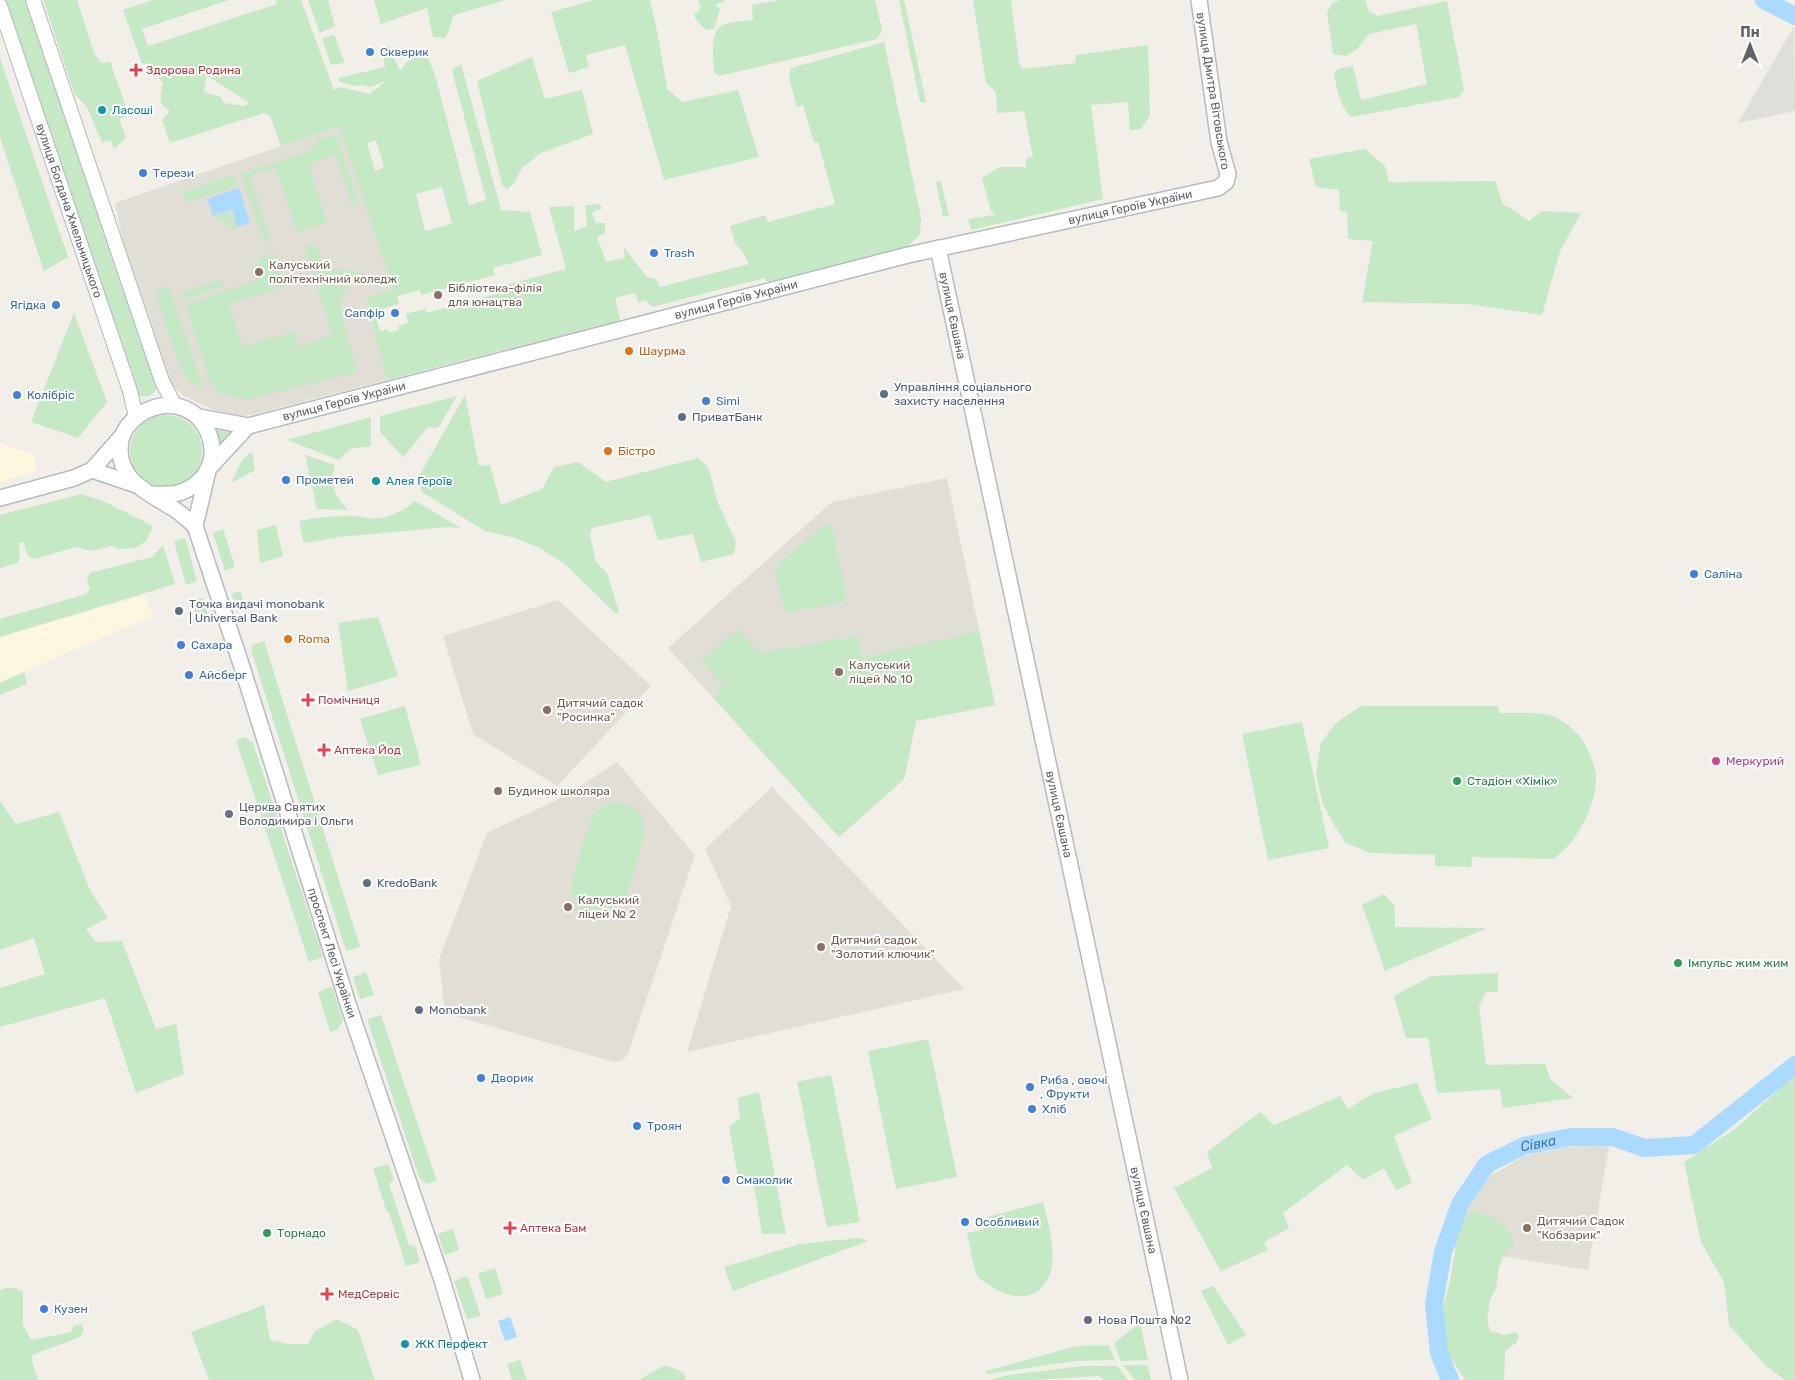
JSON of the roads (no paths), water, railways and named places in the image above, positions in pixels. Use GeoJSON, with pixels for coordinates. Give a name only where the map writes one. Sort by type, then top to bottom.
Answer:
{"type":"FeatureCollection","features":[{"type":"Feature","properties":{"kind":"main road","name":"вулиця Дмитра Вітовського"},"geometry":{"type":"LineString","coordinates":[[1199,0],[1219,142],[1228,174],[1226,182]]}},
{"type":"Feature","properties":{"kind":"main road","name":"вулиця Героїв України"},"geometry":{"type":"LineString","coordinates":[[199,417],[248,426],[938,248],[1206,191],[1218,188],[1226,182]]}},
{"type":"Feature","properties":{"kind":"main road","name":"вулиця Євшана"},"geometry":{"type":"LineString","coordinates":[[938,248],[1180,1380]]}},
{"type":"Feature","properties":{"kind":"main road"},"geometry":{"type":"LineString","coordinates":[[0,498],[74,478],[92,470],[136,417],[148,410],[162,406],[175,406],[186,409],[199,417],[205,425],[211,442],[210,469],[195,526],[173,508],[137,486],[92,470]]}},
{"type":"Feature","properties":{"kind":"main road"},"geometry":{"type":"LineString","coordinates":[[150,494],[174,494],[196,484],[248,426]]}},
{"type":"Feature","properties":{"kind":"main road"},"geometry":{"type":"LineString","coordinates":[[122,436],[120,448],[122,462],[127,475],[137,486]]}},
{"type":"Feature","properties":{"kind":"main road","name":"проспект Лесі Українки"},"geometry":{"type":"LineString","coordinates":[[195,526],[349,1006],[442,1280],[472,1380]]}},
{"type":"Feature","properties":{"kind":"street"},"geometry":{"type":"LineString","coordinates":[[33,0],[162,381],[175,406]]}},
{"type":"Feature","properties":{"kind":"street","name":"вулиця Богдана Хмельницького"},"geometry":{"type":"LineString","coordinates":[[0,6],[130,391],[136,417]]}},
{"type":"Feature","properties":{"kind":"water"},"geometry":{"type":"Polygon","coordinates":[[[239,188],[250,223],[237,227],[232,209],[213,216],[207,199],[239,188]]]}},
{"type":"Feature","properties":{"kind":"water"},"geometry":{"type":"Polygon","coordinates":[[[510,1317],[517,1337],[505,1341],[498,1321],[510,1317]]]}},
{"type":"Feature","properties":{"kind":"waterway","name":"Сівка"},"geometry":{"type":"LineString","coordinates":[[1764,0],[1795,16]]}},
{"type":"Feature","properties":{"kind":"waterway","name":"Сівка"},"geometry":{"type":"LineString","coordinates":[[1450,1380],[1439,1353],[1434,1304],[1443,1252],[1460,1204],[1487,1164],[1524,1146],[1571,1137],[1613,1137],[1644,1148],[1694,1145],[1795,1065]]}},
{"type":"Feature","properties":{"kind":"place","name":"Скверик"},"geometry":{"type":"Point","coordinates":[370,52]}},
{"type":"Feature","properties":{"kind":"place","name":"Здорова Родина"},"geometry":{"type":"Point","coordinates":[136,70]}},
{"type":"Feature","properties":{"kind":"place","name":"Ласоші"},"geometry":{"type":"Point","coordinates":[102,110]}},
{"type":"Feature","properties":{"kind":"place","name":"Терези"},"geometry":{"type":"Point","coordinates":[143,173]}},
{"type":"Feature","properties":{"kind":"place","name":"Trash"},"geometry":{"type":"Point","coordinates":[654,253]}},
{"type":"Feature","properties":{"kind":"place","name":"Калуський політехнічний коледж"},"geometry":{"type":"Point","coordinates":[259,272]}},
{"type":"Feature","properties":{"kind":"place","name":"Бібліотека-філія для юнацтва"},"geometry":{"type":"Point","coordinates":[438,295]}},
{"type":"Feature","properties":{"kind":"place","name":"Ягідка"},"geometry":{"type":"Point","coordinates":[56,305]}},
{"type":"Feature","properties":{"kind":"place","name":"Сапфір"},"geometry":{"type":"Point","coordinates":[395,313]}},
{"type":"Feature","properties":{"kind":"place","name":"Шаурма"},"geometry":{"type":"Point","coordinates":[629,351]}},
{"type":"Feature","properties":{"kind":"place","name":"Управління соціального захисту населення"},"geometry":{"type":"Point","coordinates":[884,394]}},
{"type":"Feature","properties":{"kind":"place","name":"Колібріс"},"geometry":{"type":"Point","coordinates":[17,395]}},
{"type":"Feature","properties":{"kind":"place","name":"Simi"},"geometry":{"type":"Point","coordinates":[706,401]}},
{"type":"Feature","properties":{"kind":"place","name":"ПриватБанк"},"geometry":{"type":"Point","coordinates":[682,417]}},
{"type":"Feature","properties":{"kind":"place","name":"Бістро"},"geometry":{"type":"Point","coordinates":[608,451]}},
{"type":"Feature","properties":{"kind":"place","name":"Прометей"},"geometry":{"type":"Point","coordinates":[286,480]}},
{"type":"Feature","properties":{"kind":"place","name":"Алея Героїв"},"geometry":{"type":"Point","coordinates":[376,481]}},
{"type":"Feature","properties":{"kind":"place","name":"Саліна"},"geometry":{"type":"Point","coordinates":[1694,574]}},
{"type":"Feature","properties":{"kind":"place","name":"Точка видачі monobank | Universal Bank"},"geometry":{"type":"Point","coordinates":[179,611]}},
{"type":"Feature","properties":{"kind":"place","name":"Roma"},"geometry":{"type":"Point","coordinates":[288,639]}},
{"type":"Feature","properties":{"kind":"place","name":"Сахара"},"geometry":{"type":"Point","coordinates":[181,645]}},
{"type":"Feature","properties":{"kind":"place","name":"Калуський ліцей № 10"},"geometry":{"type":"Point","coordinates":[839,672]}},
{"type":"Feature","properties":{"kind":"place","name":"Айсберг"},"geometry":{"type":"Point","coordinates":[189,675]}},
{"type":"Feature","properties":{"kind":"place","name":"Помічниця"},"geometry":{"type":"Point","coordinates":[308,700]}},
{"type":"Feature","properties":{"kind":"place","name":"Дитячий садок \"Росинка\""},"geometry":{"type":"Point","coordinates":[547,710]}},
{"type":"Feature","properties":{"kind":"place","name":"Аптека Йод"},"geometry":{"type":"Point","coordinates":[324,750]}},
{"type":"Feature","properties":{"kind":"place","name":"Меркурий"},"geometry":{"type":"Point","coordinates":[1716,761]}},
{"type":"Feature","properties":{"kind":"place","name":"Стадіон «Хімік»"},"geometry":{"type":"Point","coordinates":[1457,781]}},
{"type":"Feature","properties":{"kind":"place","name":"Будинок школяра"},"geometry":{"type":"Point","coordinates":[498,791]}},
{"type":"Feature","properties":{"kind":"place","name":"Церква Святих Володимира і Ольги"},"geometry":{"type":"Point","coordinates":[229,814]}},
{"type":"Feature","properties":{"kind":"place","name":"KredoBank"},"geometry":{"type":"Point","coordinates":[367,883]}},
{"type":"Feature","properties":{"kind":"place","name":"Калуський ліцей № 2"},"geometry":{"type":"Point","coordinates":[568,907]}},
{"type":"Feature","properties":{"kind":"place","name":"Дитячий садок \"Золотий ключик\""},"geometry":{"type":"Point","coordinates":[821,947]}},
{"type":"Feature","properties":{"kind":"place","name":"Імпульс жим жим"},"geometry":{"type":"Point","coordinates":[1678,963]}},
{"type":"Feature","properties":{"kind":"place","name":"Monobank"},"geometry":{"type":"Point","coordinates":[419,1010]}},
{"type":"Feature","properties":{"kind":"place","name":"Дворик"},"geometry":{"type":"Point","coordinates":[481,1078]}},
{"type":"Feature","properties":{"kind":"place","name":"Риба , овочі , Фрукти"},"geometry":{"type":"Point","coordinates":[1030,1087]}},
{"type":"Feature","properties":{"kind":"place","name":"Хліб"},"geometry":{"type":"Point","coordinates":[1032,1109]}},
{"type":"Feature","properties":{"kind":"place","name":"Троян"},"geometry":{"type":"Point","coordinates":[637,1126]}},
{"type":"Feature","properties":{"kind":"place","name":"Смаколик"},"geometry":{"type":"Point","coordinates":[726,1180]}},
{"type":"Feature","properties":{"kind":"place","name":"Особливий"},"geometry":{"type":"Point","coordinates":[965,1222]}},
{"type":"Feature","properties":{"kind":"place","name":"Аптека Бам"},"geometry":{"type":"Point","coordinates":[510,1228]}},
{"type":"Feature","properties":{"kind":"place","name":"Дитячий Садок \"Кобзарик\""},"geometry":{"type":"Point","coordinates":[1527,1228]}},
{"type":"Feature","properties":{"kind":"place","name":"Торнадо"},"geometry":{"type":"Point","coordinates":[267,1233]}},
{"type":"Feature","properties":{"kind":"place","name":"МедСервіс"},"geometry":{"type":"Point","coordinates":[327,1294]}},
{"type":"Feature","properties":{"kind":"place","name":"Кузен"},"geometry":{"type":"Point","coordinates":[44,1309]}},
{"type":"Feature","properties":{"kind":"place","name":"Нова Пошта №2"},"geometry":{"type":"Point","coordinates":[1088,1320]}},
{"type":"Feature","properties":{"kind":"place","name":"ЖК Перфект"},"geometry":{"type":"Point","coordinates":[405,1344]}}]}
